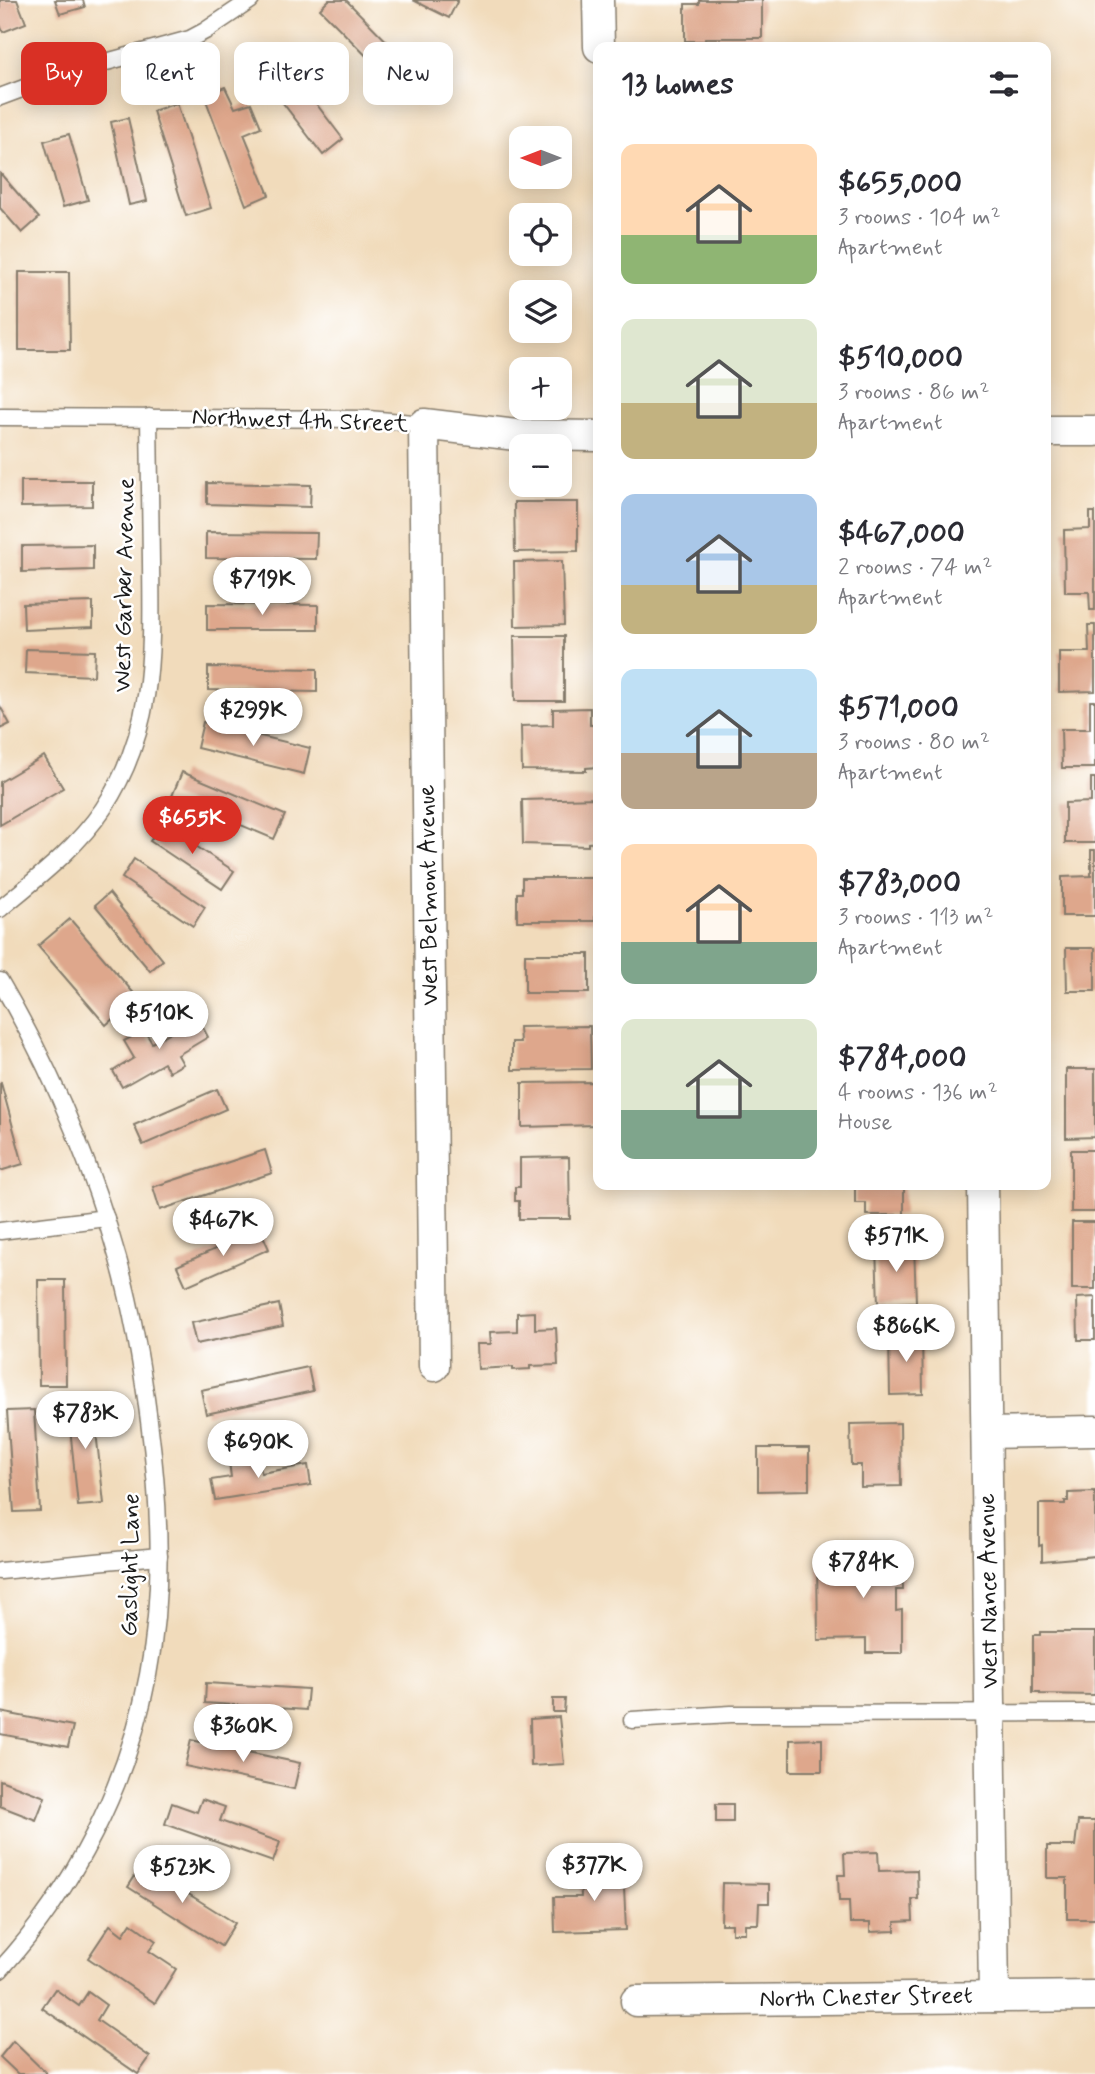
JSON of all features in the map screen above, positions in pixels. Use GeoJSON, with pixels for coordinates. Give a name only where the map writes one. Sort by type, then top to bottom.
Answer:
{"type":"FeatureCollection","features":[{"type":"Feature","properties":{"kind":"street"},"geometry":{"type":"LineString","coordinates":[[598,0],[599,42]]}},
{"type":"Feature","properties":{"kind":"street","name":"Northwest 4th Street"},"geometry":{"type":"LineString","coordinates":[[424,424],[516,435],[593,436]]}},
{"type":"Feature","properties":{"kind":"street","name":"West Belmont Avenue"},"geometry":{"type":"LineString","coordinates":[[424,424],[434,1366]]}},
{"type":"Feature","properties":{"kind":"street"},"geometry":{"type":"LineString","coordinates":[[1051,431],[1095,431]]}},
{"type":"Feature","properties":{"kind":"street","name":"West Nance Avenue"},"geometry":{"type":"LineString","coordinates":[[983,1190],[994,1997]]}},
{"type":"Feature","properties":{"kind":"street"},"geometry":{"type":"LineString","coordinates":[[986,1433],[1095,1431]]}},
{"type":"Feature","properties":{"kind":"street","name":"North Chester Street"},"geometry":{"type":"LineString","coordinates":[[636,2001],[1095,1996]]}},
{"type":"Feature","properties":{"kind":"lane"},"geometry":{"type":"LineString","coordinates":[[0,97],[58,75],[190,39],[251,0]]}},
{"type":"Feature","properties":{"kind":"lane","name":"Northwest 4th Street"},"geometry":{"type":"LineString","coordinates":[[0,417],[368,419],[424,424]]}},
{"type":"Feature","properties":{"kind":"lane","name":"West Garber Avenue"},"geometry":{"type":"LineString","coordinates":[[0,909],[82,836],[119,783],[139,732],[148,693],[152,642],[149,417]]}},
{"type":"Feature","properties":{"kind":"lane","name":"Gaslight Lane"},"geometry":{"type":"LineString","coordinates":[[0,981],[44,1066],[78,1143],[119,1261],[138,1344],[156,1487],[159,1556],[157,1614],[152,1654],[128,1753],[71,1876],[40,1922],[0,1970]]}},
{"type":"Feature","properties":{"kind":"lane"},"geometry":{"type":"LineString","coordinates":[[0,1231],[106,1218]]}},
{"type":"Feature","properties":{"kind":"lane"},"geometry":{"type":"LineString","coordinates":[[0,1571],[159,1556]]}},
{"type":"Feature","properties":{"kind":"lane"},"geometry":{"type":"LineString","coordinates":[[632,1720],[731,1714],[1095,1713]]}},
{"type":"Feature","properties":{"kind":"building"},"geometry":{"type":"Polygon","coordinates":[[[0,0],[17,0],[26,23],[3,32],[0,25],[0,0]]]}},
{"type":"Feature","properties":{"kind":"building"},"geometry":{"type":"Polygon","coordinates":[[[55,0],[83,0],[85,7],[60,14],[55,0]]]}},
{"type":"Feature","properties":{"kind":"building"},"geometry":{"type":"Polygon","coordinates":[[[329,0],[346,0],[387,42],[363,42],[363,53],[320,9],[329,0]]]}},
{"type":"Feature","properties":{"kind":"building"},"geometry":{"type":"Polygon","coordinates":[[[413,0],[458,0],[449,18],[413,0]]]}},
{"type":"Feature","properties":{"kind":"building"},"geometry":{"type":"Polygon","coordinates":[[[699,0],[762,0],[762,38],[705,38],[705,41],[685,41],[685,4],[699,4],[699,0]]]}},
{"type":"Feature","properties":{"kind":"building"},"geometry":{"type":"Polygon","coordinates":[[[225,87],[235,108],[252,105],[261,127],[244,134],[269,195],[246,205],[208,105],[220,105],[220,89],[225,87]]]}},
{"type":"Feature","properties":{"kind":"building"},"geometry":{"type":"Polygon","coordinates":[[[178,105],[211,208],[186,216],[153,111],[178,105]]]}},
{"type":"Feature","properties":{"kind":"building"},"geometry":{"type":"Polygon","coordinates":[[[284,105],[317,105],[343,139],[323,155],[284,105]]]}},
{"type":"Feature","properties":{"kind":"building"},"geometry":{"type":"Polygon","coordinates":[[[128,118],[147,201],[129,205],[111,122],[128,118]]]}},
{"type":"Feature","properties":{"kind":"building"},"geometry":{"type":"Polygon","coordinates":[[[69,134],[88,200],[63,207],[44,141],[69,134]]]}},
{"type":"Feature","properties":{"kind":"building"},"geometry":{"type":"Polygon","coordinates":[[[0,173],[39,218],[22,233],[0,208],[0,173]]]}},
{"type":"Feature","properties":{"kind":"building"},"geometry":{"type":"Polygon","coordinates":[[[19,272],[69,272],[70,350],[19,350],[19,272]]]}},
{"type":"Feature","properties":{"kind":"building"},"geometry":{"type":"Polygon","coordinates":[[[21,481],[92,481],[92,506],[21,507],[21,481]]]}},
{"type":"Feature","properties":{"kind":"building"},"geometry":{"type":"Polygon","coordinates":[[[207,483],[311,485],[310,507],[207,504],[207,483]]]}},
{"type":"Feature","properties":{"kind":"building"},"geometry":{"type":"Polygon","coordinates":[[[514,502],[578,502],[578,551],[515,552],[514,502]]]}},
{"type":"Feature","properties":{"kind":"building"},"geometry":{"type":"Polygon","coordinates":[[[1090,512],[1095,512],[1095,610],[1090,610],[1089,592],[1065,592],[1064,530],[1090,529],[1090,512]]]}},
{"type":"Feature","properties":{"kind":"building"},"geometry":{"type":"Polygon","coordinates":[[[206,532],[317,533],[316,559],[206,558],[206,532]]]}},
{"type":"Feature","properties":{"kind":"building"},"geometry":{"type":"Polygon","coordinates":[[[93,545],[93,570],[22,572],[22,546],[93,545]]]}},
{"type":"Feature","properties":{"kind":"building"},"geometry":{"type":"Polygon","coordinates":[[[562,561],[564,625],[515,626],[514,562],[562,561]]]}},
{"type":"Feature","properties":{"kind":"building"},"geometry":{"type":"Polygon","coordinates":[[[93,602],[93,627],[24,630],[23,604],[93,602]]]}},
{"type":"Feature","properties":{"kind":"building"},"geometry":{"type":"Polygon","coordinates":[[[207,604],[318,605],[318,630],[207,630],[207,604]]]}},
{"type":"Feature","properties":{"kind":"building"},"geometry":{"type":"Polygon","coordinates":[[[1088,625],[1095,625],[1095,691],[1059,692],[1059,652],[1089,652],[1088,625]]]}},
{"type":"Feature","properties":{"kind":"building"},"geometry":{"type":"Polygon","coordinates":[[[514,636],[564,636],[564,701],[515,701],[514,636]]]}},
{"type":"Feature","properties":{"kind":"building"},"geometry":{"type":"Polygon","coordinates":[[[26,649],[95,651],[94,676],[25,673],[26,649]]]}},
{"type":"Feature","properties":{"kind":"building"},"geometry":{"type":"Polygon","coordinates":[[[208,667],[317,669],[317,692],[208,690],[208,667]]]}},
{"type":"Feature","properties":{"kind":"building"},"geometry":{"type":"Polygon","coordinates":[[[1090,701],[1095,701],[1095,768],[1062,768],[1061,729],[1090,729],[1090,701]]]}},
{"type":"Feature","properties":{"kind":"building"},"geometry":{"type":"Polygon","coordinates":[[[0,706],[10,724],[0,729],[0,706]]]}},
{"type":"Feature","properties":{"kind":"building"},"geometry":{"type":"Polygon","coordinates":[[[590,708],[590,725],[593,725],[593,767],[586,768],[586,771],[522,770],[521,726],[553,725],[553,709],[590,708]]]}},
{"type":"Feature","properties":{"kind":"building"},"geometry":{"type":"Polygon","coordinates":[[[203,722],[310,748],[304,774],[197,748],[203,722]]]}},
{"type":"Feature","properties":{"kind":"building"},"geometry":{"type":"Polygon","coordinates":[[[44,756],[63,788],[0,825],[0,782],[44,756]]]}},
{"type":"Feature","properties":{"kind":"building"},"geometry":{"type":"Polygon","coordinates":[[[182,772],[285,815],[274,839],[172,796],[182,772]]]}},
{"type":"Feature","properties":{"kind":"building"},"geometry":{"type":"Polygon","coordinates":[[[1091,778],[1095,778],[1095,843],[1065,843],[1065,803],[1091,802],[1091,778]]]}},
{"type":"Feature","properties":{"kind":"building"},"geometry":{"type":"Polygon","coordinates":[[[593,798],[593,842],[588,843],[588,846],[523,844],[522,800],[593,798]]]}},
{"type":"Feature","properties":{"kind":"building"},"geometry":{"type":"Polygon","coordinates":[[[162,824],[234,871],[222,889],[150,841],[162,824]]]}},
{"type":"Feature","properties":{"kind":"building"},"geometry":{"type":"Polygon","coordinates":[[[1091,850],[1095,850],[1095,916],[1062,916],[1062,877],[1091,876],[1091,850]]]}},
{"type":"Feature","properties":{"kind":"building"},"geometry":{"type":"Polygon","coordinates":[[[134,859],[205,907],[193,926],[122,878],[134,859]]]}},
{"type":"Feature","properties":{"kind":"building"},"geometry":{"type":"Polygon","coordinates":[[[522,878],[593,878],[593,921],[517,921],[517,893],[522,893],[522,878]]]}},
{"type":"Feature","properties":{"kind":"building"},"geometry":{"type":"Polygon","coordinates":[[[109,893],[163,960],[150,971],[95,905],[109,893]]]}},
{"type":"Feature","properties":{"kind":"building"},"geometry":{"type":"Polygon","coordinates":[[[70,919],[137,997],[106,1025],[38,946],[70,919]]]}},
{"type":"Feature","properties":{"kind":"building"},"geometry":{"type":"Polygon","coordinates":[[[1066,948],[1095,948],[1095,991],[1067,991],[1066,948]]]}},
{"type":"Feature","properties":{"kind":"building"},"geometry":{"type":"Polygon","coordinates":[[[525,954],[589,954],[589,993],[525,993],[525,954]]]}},
{"type":"Feature","properties":{"kind":"building"},"geometry":{"type":"Polygon","coordinates":[[[197,1017],[208,1037],[178,1055],[183,1064],[169,1072],[164,1063],[122,1087],[113,1071],[134,1058],[124,1041],[144,1030],[152,1043],[197,1017]]]}},
{"type":"Feature","properties":{"kind":"building"},"geometry":{"type":"Polygon","coordinates":[[[590,1026],[591,1069],[512,1070],[512,1042],[520,1042],[519,1027],[590,1026]]]}},
{"type":"Feature","properties":{"kind":"building"},"geometry":{"type":"Polygon","coordinates":[[[1066,1069],[1095,1069],[1095,1137],[1066,1138],[1066,1069]]]}},
{"type":"Feature","properties":{"kind":"building"},"geometry":{"type":"Polygon","coordinates":[[[593,1082],[593,1125],[522,1127],[522,1083],[593,1082]]]}},
{"type":"Feature","properties":{"kind":"building"},"geometry":{"type":"Polygon","coordinates":[[[0,1084],[23,1164],[0,1171],[0,1084]]]}},
{"type":"Feature","properties":{"kind":"building"},"geometry":{"type":"Polygon","coordinates":[[[217,1089],[226,1109],[143,1145],[134,1125],[217,1089]]]}},
{"type":"Feature","properties":{"kind":"building"},"geometry":{"type":"Polygon","coordinates":[[[265,1150],[272,1173],[160,1210],[153,1187],[265,1150]]]}},
{"type":"Feature","properties":{"kind":"building"},"geometry":{"type":"Polygon","coordinates":[[[1071,1150],[1095,1150],[1095,1212],[1071,1212],[1071,1150]]]}},
{"type":"Feature","properties":{"kind":"building"},"geometry":{"type":"Polygon","coordinates":[[[569,1157],[570,1219],[519,1219],[519,1201],[515,1201],[515,1187],[520,1187],[520,1158],[569,1157]]]}},
{"type":"Feature","properties":{"kind":"building"},"geometry":{"type":"Polygon","coordinates":[[[855,1190],[904,1190],[904,1215],[866,1215],[866,1203],[855,1203],[855,1190]]]}},
{"type":"Feature","properties":{"kind":"building"},"geometry":{"type":"Polygon","coordinates":[[[1072,1222],[1095,1222],[1095,1289],[1072,1289],[1072,1222]]]}},
{"type":"Feature","properties":{"kind":"building"},"geometry":{"type":"Polygon","coordinates":[[[260,1229],[269,1249],[186,1286],[177,1266],[260,1229]]]}},
{"type":"Feature","properties":{"kind":"building"},"geometry":{"type":"Polygon","coordinates":[[[914,1245],[916,1302],[878,1304],[876,1247],[914,1245]]]}},
{"type":"Feature","properties":{"kind":"building"},"geometry":{"type":"Polygon","coordinates":[[[38,1280],[65,1280],[66,1385],[39,1385],[38,1280]]]}},
{"type":"Feature","properties":{"kind":"building"},"geometry":{"type":"Polygon","coordinates":[[[1095,1297],[1095,1340],[1078,1340],[1077,1298],[1095,1297]]]}},
{"type":"Feature","properties":{"kind":"building"},"geometry":{"type":"Polygon","coordinates":[[[279,1304],[283,1326],[196,1344],[191,1323],[279,1304]]]}},
{"type":"Feature","properties":{"kind":"building"},"geometry":{"type":"Polygon","coordinates":[[[535,1312],[535,1329],[556,1328],[558,1365],[513,1370],[513,1367],[478,1369],[477,1344],[491,1344],[490,1332],[517,1331],[517,1313],[535,1312]]]}},
{"type":"Feature","properties":{"kind":"building"},"geometry":{"type":"Polygon","coordinates":[[[922,1333],[923,1394],[890,1395],[889,1334],[922,1333]]]}},
{"type":"Feature","properties":{"kind":"building"},"geometry":{"type":"Polygon","coordinates":[[[308,1367],[313,1391],[206,1414],[201,1390],[308,1367]]]}},
{"type":"Feature","properties":{"kind":"building"},"geometry":{"type":"Polygon","coordinates":[[[92,1395],[104,1504],[78,1506],[67,1398],[92,1395]]]}},
{"type":"Feature","properties":{"kind":"building"},"geometry":{"type":"Polygon","coordinates":[[[34,1410],[40,1511],[14,1512],[7,1411],[34,1410]]]}},
{"type":"Feature","properties":{"kind":"building"},"geometry":{"type":"Polygon","coordinates":[[[900,1423],[901,1486],[861,1487],[861,1465],[851,1465],[850,1424],[900,1423]]]}},
{"type":"Feature","properties":{"kind":"building"},"geometry":{"type":"Polygon","coordinates":[[[758,1448],[809,1448],[809,1490],[758,1491],[758,1448]]]}},
{"type":"Feature","properties":{"kind":"building"},"geometry":{"type":"Polygon","coordinates":[[[259,1457],[261,1473],[308,1465],[311,1485],[215,1500],[211,1480],[231,1477],[229,1462],[259,1457]]]}},
{"type":"Feature","properties":{"kind":"building"},"geometry":{"type":"Polygon","coordinates":[[[1095,1492],[1095,1556],[1042,1561],[1042,1545],[1039,1546],[1039,1504],[1065,1504],[1065,1501],[1068,1501],[1068,1493],[1095,1492]]]}},
{"type":"Feature","properties":{"kind":"building"},"geometry":{"type":"Polygon","coordinates":[[[864,1546],[902,1546],[903,1590],[896,1590],[896,1611],[902,1610],[902,1653],[866,1653],[866,1639],[818,1640],[817,1561],[864,1561],[864,1546]]]}},
{"type":"Feature","properties":{"kind":"building"},"geometry":{"type":"Polygon","coordinates":[[[1040,1632],[1095,1632],[1095,1695],[1033,1692],[1033,1635],[1040,1635],[1040,1632]]]}},
{"type":"Feature","properties":{"kind":"building"},"geometry":{"type":"Polygon","coordinates":[[[206,1683],[308,1689],[306,1710],[205,1703],[206,1683]]]}},
{"type":"Feature","properties":{"kind":"building"},"geometry":{"type":"Polygon","coordinates":[[[553,1699],[565,1699],[564,1712],[553,1712],[553,1699]]]}},
{"type":"Feature","properties":{"kind":"building"},"geometry":{"type":"Polygon","coordinates":[[[0,1712],[73,1726],[68,1747],[0,1734],[0,1712]]]}},
{"type":"Feature","properties":{"kind":"building"},"geometry":{"type":"Polygon","coordinates":[[[559,1717],[564,1764],[531,1766],[530,1719],[559,1717]]]}},
{"type":"Feature","properties":{"kind":"building"},"geometry":{"type":"Polygon","coordinates":[[[822,1739],[822,1771],[790,1771],[790,1740],[822,1739]]]}},
{"type":"Feature","properties":{"kind":"building"},"geometry":{"type":"Polygon","coordinates":[[[191,1740],[300,1763],[294,1789],[185,1766],[191,1740]]]}},
{"type":"Feature","properties":{"kind":"building"},"geometry":{"type":"Polygon","coordinates":[[[0,1780],[45,1797],[36,1820],[0,1806],[0,1780]]]}},
{"type":"Feature","properties":{"kind":"building"},"geometry":{"type":"Polygon","coordinates":[[[202,1799],[225,1807],[220,1821],[280,1842],[273,1862],[165,1824],[172,1803],[197,1812],[202,1799]]]}},
{"type":"Feature","properties":{"kind":"building"},"geometry":{"type":"Polygon","coordinates":[[[716,1804],[733,1804],[733,1822],[716,1822],[716,1804]]]}},
{"type":"Feature","properties":{"kind":"building"},"geometry":{"type":"Polygon","coordinates":[[[1078,1821],[1095,1821],[1095,1919],[1067,1919],[1067,1878],[1047,1878],[1047,1846],[1075,1846],[1078,1821]]]}},
{"type":"Feature","properties":{"kind":"building"},"geometry":{"type":"Polygon","coordinates":[[[878,1852],[879,1871],[917,1870],[918,1899],[912,1899],[913,1921],[895,1922],[895,1931],[870,1932],[870,1923],[850,1923],[849,1901],[839,1901],[838,1875],[845,1875],[844,1853],[878,1852]]]}},
{"type":"Feature","properties":{"kind":"building"},"geometry":{"type":"Polygon","coordinates":[[[142,1865],[235,1923],[221,1946],[128,1887],[142,1865]]]}},
{"type":"Feature","properties":{"kind":"building"},"geometry":{"type":"Polygon","coordinates":[[[623,1866],[626,1930],[555,1932],[554,1897],[581,1897],[580,1868],[623,1866]]]}},
{"type":"Feature","properties":{"kind":"building"},"geometry":{"type":"Polygon","coordinates":[[[722,1883],[769,1884],[769,1903],[759,1903],[758,1924],[745,1924],[745,1933],[732,1933],[732,1924],[721,1924],[722,1883]]]}},
{"type":"Feature","properties":{"kind":"building"},"geometry":{"type":"Polygon","coordinates":[[[131,1923],[156,1941],[149,1951],[176,1969],[155,2003],[88,1958],[110,1925],[123,1935],[131,1923]]]}},
{"type":"Feature","properties":{"kind":"building"},"geometry":{"type":"Polygon","coordinates":[[[55,1989],[79,2006],[88,1992],[106,2005],[97,2020],[150,2057],[138,2074],[42,2008],[55,1989]]]}},
{"type":"Feature","properties":{"kind":"building"},"geometry":{"type":"Polygon","coordinates":[[[13,2041],[47,2074],[18,2074],[0,2057],[13,2041]]]}}]}
